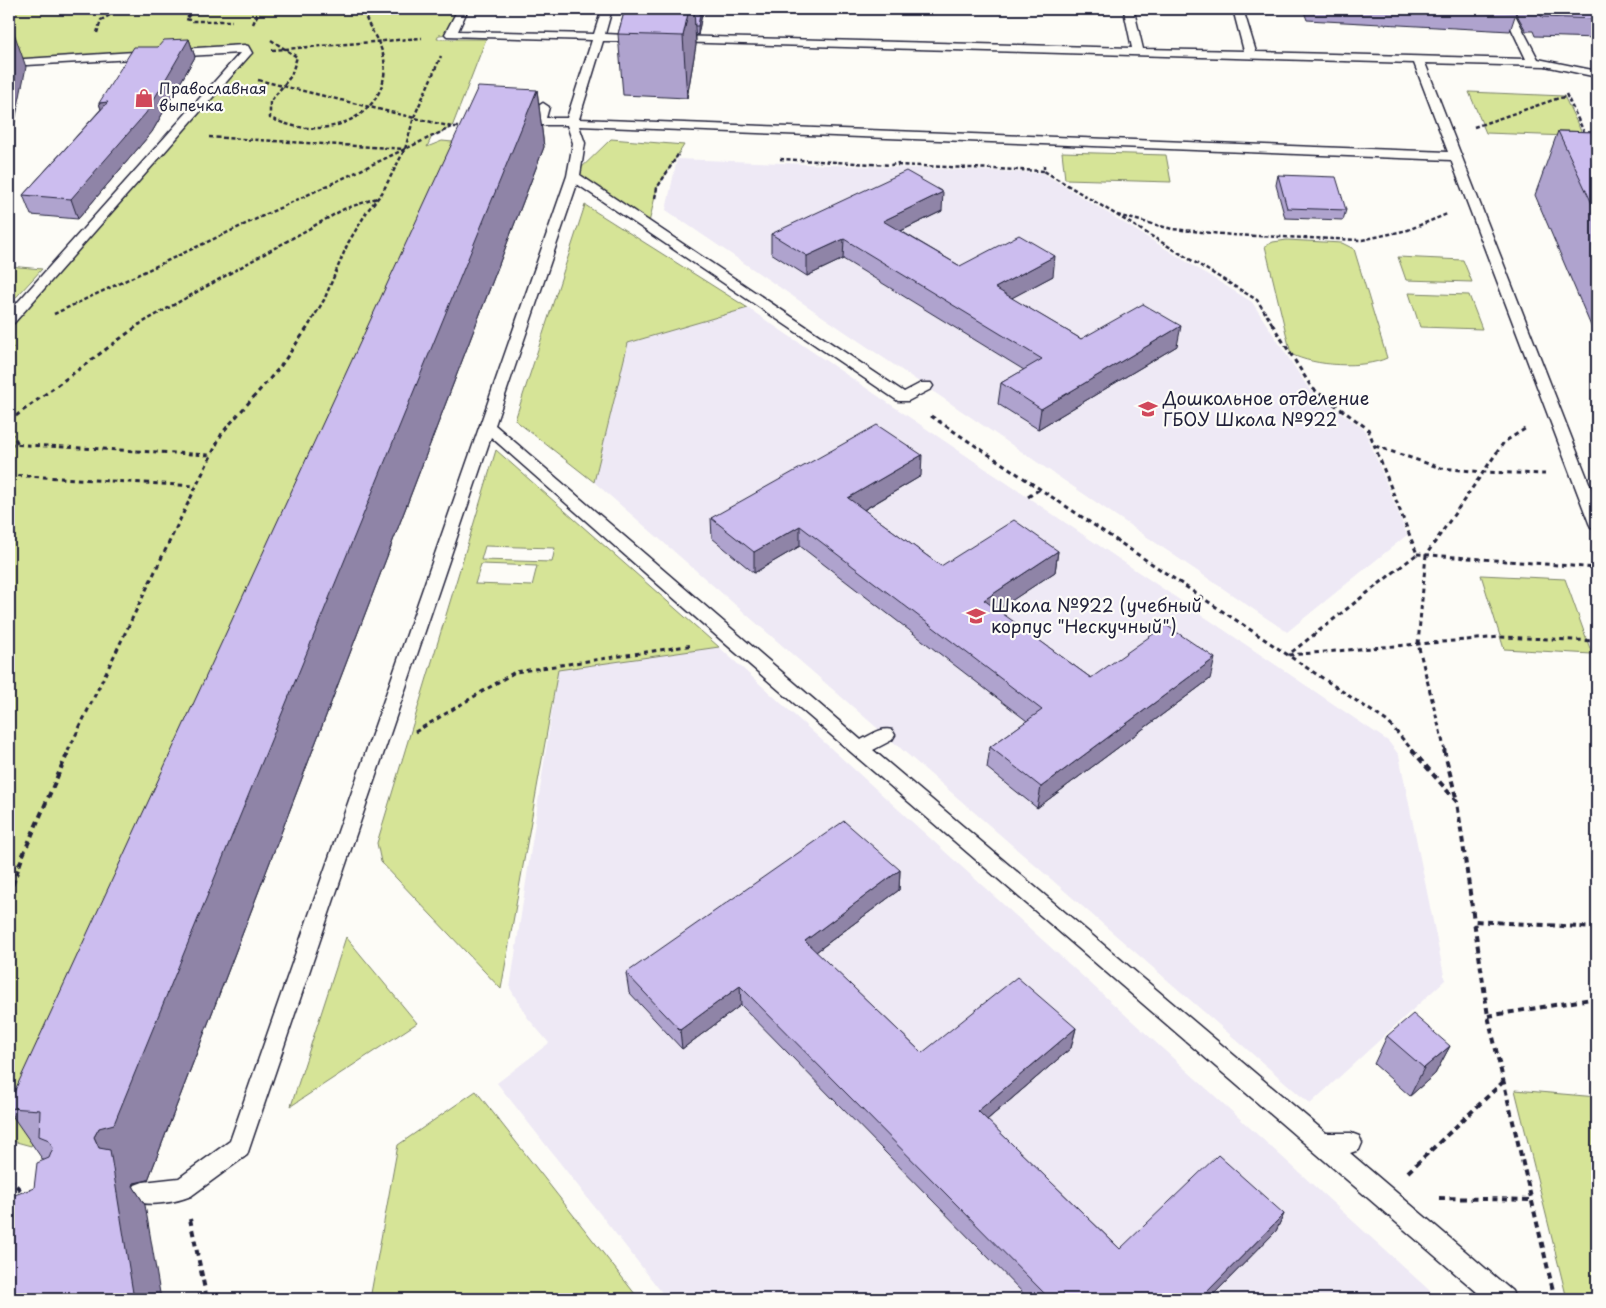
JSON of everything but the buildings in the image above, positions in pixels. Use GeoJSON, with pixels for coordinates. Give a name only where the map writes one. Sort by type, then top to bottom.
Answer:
{"type":"FeatureCollection","features":[{"type":"Feature","properties":{"kind":"lane"},"geometry":{"type":"LineString","coordinates":[[463,9],[451,34],[660,38],[1545,63],[1597,74]]}},
{"type":"Feature","properties":{"kind":"lane"},"geometry":{"type":"LineString","coordinates":[[143,1194],[183,1188],[239,1148],[573,176],[580,143],[572,122],[607,9]]}},
{"type":"Feature","properties":{"kind":"lane"},"geometry":{"type":"LineString","coordinates":[[1238,9],[1251,55]]}},
{"type":"Feature","properties":{"kind":"lane"},"geometry":{"type":"LineString","coordinates":[[1507,9],[1534,63]]}},
{"type":"Feature","properties":{"kind":"lane"},"geometry":{"type":"LineString","coordinates":[[1129,11],[1138,52]]}},
{"type":"Feature","properties":{"kind":"lane"},"geometry":{"type":"LineString","coordinates":[[9,63],[244,48],[246,53],[185,114],[174,134],[9,320]]}},
{"type":"Feature","properties":{"kind":"lane"},"geometry":{"type":"LineString","coordinates":[[1418,59],[1597,523]]}},
{"type":"Feature","properties":{"kind":"lane"},"geometry":{"type":"LineString","coordinates":[[543,107],[539,121],[1455,156]]}},
{"type":"Feature","properties":{"kind":"lane"},"geometry":{"type":"LineString","coordinates":[[573,176],[903,398],[926,386]]}},
{"type":"Feature","properties":{"kind":"lane"},"geometry":{"type":"LineString","coordinates":[[487,426],[730,639],[1503,1299]]}},
{"type":"Feature","properties":{"kind":"lane"},"geometry":{"type":"LineString","coordinates":[[860,749],[886,735]]}},
{"type":"Feature","properties":{"kind":"lane"},"geometry":{"type":"LineString","coordinates":[[1322,1144],[1351,1143]]}},
{"type":"Feature","properties":{"kind":"path"},"geometry":{"type":"LineString","coordinates":[[96,39],[101,20],[121,9]]}},
{"type":"Feature","properties":{"kind":"path"},"geometry":{"type":"LineString","coordinates":[[194,9],[188,14],[186,19],[193,21],[227,20],[235,23]]}},
{"type":"Feature","properties":{"kind":"path"},"geometry":{"type":"LineString","coordinates":[[266,37],[297,57],[297,62],[284,86],[270,102],[270,118],[295,128],[311,129],[336,125],[358,117],[371,107],[383,88],[384,61],[378,42],[365,21],[363,9]]}},
{"type":"Feature","properties":{"kind":"path"},"geometry":{"type":"LineString","coordinates":[[246,53],[423,38]]}},
{"type":"Feature","properties":{"kind":"path"},"geometry":{"type":"LineString","coordinates":[[9,895],[19,864],[54,781],[222,433],[280,367],[306,331],[324,300],[348,243],[368,210],[378,198],[405,149],[414,117],[442,54]]}},
{"type":"Feature","properties":{"kind":"path"},"geometry":{"type":"LineString","coordinates":[[48,317],[452,126],[228,73]]}},
{"type":"Feature","properties":{"kind":"path"},"geometry":{"type":"LineString","coordinates":[[1564,90],[1589,141]]}},
{"type":"Feature","properties":{"kind":"path"},"geometry":{"type":"LineString","coordinates":[[1448,138],[1463,131],[1559,98],[1575,96]]}},
{"type":"Feature","properties":{"kind":"path"},"geometry":{"type":"LineString","coordinates":[[174,134],[405,149]]}},
{"type":"Feature","properties":{"kind":"path"},"geometry":{"type":"LineString","coordinates":[[1043,140],[1044,171]]}},
{"type":"Feature","properties":{"kind":"path"},"geometry":{"type":"LineString","coordinates":[[653,204],[657,188],[679,152]]}},
{"type":"Feature","properties":{"kind":"path"},"geometry":{"type":"LineString","coordinates":[[891,165],[1044,171],[1257,300],[1312,388],[1368,429],[1417,554]]}},
{"type":"Feature","properties":{"kind":"path"},"geometry":{"type":"LineString","coordinates":[[9,421],[143,322],[344,209],[378,198]]}},
{"type":"Feature","properties":{"kind":"path"},"geometry":{"type":"LineString","coordinates":[[1114,214],[1172,229],[1232,236],[1362,240],[1408,230],[1473,203]]}},
{"type":"Feature","properties":{"kind":"path"},"geometry":{"type":"LineString","coordinates":[[903,398],[1388,722],[1457,802]]}},
{"type":"Feature","properties":{"kind":"path"},"geometry":{"type":"LineString","coordinates":[[1554,410],[1504,442],[1426,555],[1418,644],[1457,802],[1488,1016],[1555,1299]]}},
{"type":"Feature","properties":{"kind":"path"},"geometry":{"type":"LineString","coordinates":[[9,434],[14,436],[19,444]]}},
{"type":"Feature","properties":{"kind":"path"},"geometry":{"type":"LineString","coordinates":[[9,444],[211,455]]}},
{"type":"Feature","properties":{"kind":"path"},"geometry":{"type":"LineString","coordinates":[[1375,446],[1441,468],[1483,472],[1579,475]]}},
{"type":"Feature","properties":{"kind":"path"},"geometry":{"type":"LineString","coordinates":[[9,475],[196,486]]}},
{"type":"Feature","properties":{"kind":"path"},"geometry":{"type":"LineString","coordinates":[[1028,497],[1040,489]]}},
{"type":"Feature","properties":{"kind":"path"},"geometry":{"type":"LineString","coordinates":[[1288,655],[1417,554],[1597,568]]}},
{"type":"Feature","properties":{"kind":"path"},"geometry":{"type":"LineString","coordinates":[[1288,655],[1501,637],[1597,642]]}},
{"type":"Feature","properties":{"kind":"path"},"geometry":{"type":"LineString","coordinates":[[373,757],[515,672],[730,639]]}},
{"type":"Feature","properties":{"kind":"path"},"geometry":{"type":"LineString","coordinates":[[9,866],[19,864]]}},
{"type":"Feature","properties":{"kind":"path"},"geometry":{"type":"LineString","coordinates":[[9,872],[19,864]]}},
{"type":"Feature","properties":{"kind":"path"},"geometry":{"type":"LineString","coordinates":[[1474,922],[1597,928]]}},
{"type":"Feature","properties":{"kind":"path"},"geometry":{"type":"LineString","coordinates":[[1488,1016],[1597,998]]}},
{"type":"Feature","properties":{"kind":"path"},"geometry":{"type":"LineString","coordinates":[[1383,1197],[1503,1082]]}},
{"type":"Feature","properties":{"kind":"path"},"geometry":{"type":"LineString","coordinates":[[9,1178],[26,1196]]}},
{"type":"Feature","properties":{"kind":"path"},"geometry":{"type":"LineString","coordinates":[[183,1188],[207,1299]]}},
{"type":"Feature","properties":{"kind":"path"},"geometry":{"type":"LineString","coordinates":[[1383,1197],[1531,1200]]}},
{"type":"Feature","properties":{"kind":"shaded area","name":"Дошкольное отделение ГБОУ Школа №922"},"geometry":{"type":"Polygon","coordinates":[[[677,159],[1043,173],[1252,302],[1309,389],[1365,430],[1407,535],[1287,632],[666,210],[677,159]]]}},
{"type":"Feature","properties":{"kind":"shaded area","name":"Школа №922 (учебный корпус \"Нескучный\")"},"geometry":{"type":"Polygon","coordinates":[[[748,308],[1388,741],[1399,755],[1445,980],[1310,1104],[594,482],[628,343],[748,308]]]}},
{"type":"Feature","properties":{"kind":"shaded area"},"geometry":{"type":"Polygon","coordinates":[[[719,647],[1439,1299],[667,1299],[497,1083],[549,1043],[527,1017],[510,988],[558,670],[719,647]]]}},
{"type":"Feature","properties":{"kind":"green space"},"geometry":{"type":"Polygon","coordinates":[[[9,9],[463,9],[451,34],[439,35],[437,39],[486,39],[452,127],[432,136],[427,147],[442,141],[474,144],[31,1146],[9,1140],[9,322],[228,79],[246,53],[9,60],[9,9]]]}},
{"type":"Feature","properties":{"kind":"green space"},"geometry":{"type":"Polygon","coordinates":[[[1469,92],[1564,96],[1597,164],[1568,136],[1486,133],[1469,92]]]}},
{"type":"Feature","properties":{"kind":"green space"},"geometry":{"type":"Polygon","coordinates":[[[611,139],[684,145],[657,188],[648,227],[573,176],[611,139]]]}},
{"type":"Feature","properties":{"kind":"green space"},"geometry":{"type":"Polygon","coordinates":[[[1062,152],[1166,155],[1171,182],[1065,179],[1062,152]]]}},
{"type":"Feature","properties":{"kind":"green space"},"geometry":{"type":"Polygon","coordinates":[[[585,205],[748,308],[628,343],[594,482],[515,420],[585,205]]]}},
{"type":"Feature","properties":{"kind":"green space"},"geometry":{"type":"Polygon","coordinates":[[[1287,240],[1342,243],[1354,249],[1387,358],[1365,364],[1339,365],[1312,361],[1291,354],[1265,246],[1273,242],[1287,240]]]}},
{"type":"Feature","properties":{"kind":"green space"},"geometry":{"type":"Polygon","coordinates":[[[1398,257],[1463,260],[1472,282],[1406,280],[1398,257]]]}},
{"type":"Feature","properties":{"kind":"green space"},"geometry":{"type":"Polygon","coordinates":[[[9,266],[42,269],[9,305],[9,266]]]}},
{"type":"Feature","properties":{"kind":"green space"},"geometry":{"type":"Polygon","coordinates":[[[1409,293],[1469,295],[1482,329],[1420,327],[1409,293]]]}},
{"type":"Feature","properties":{"kind":"green space"},"geometry":{"type":"Polygon","coordinates":[[[496,450],[719,647],[558,670],[501,989],[381,862],[377,843],[496,450]],[[485,546],[481,560],[552,562],[555,548],[485,546]],[[481,564],[475,584],[532,586],[537,566],[481,564]]]}},
{"type":"Feature","properties":{"kind":"green space"},"geometry":{"type":"Polygon","coordinates":[[[1481,575],[1565,579],[1592,654],[1504,649],[1481,575]]]}},
{"type":"Feature","properties":{"kind":"green space"},"geometry":{"type":"Polygon","coordinates":[[[346,937],[417,1023],[291,1106],[346,937]]]}},
{"type":"Feature","properties":{"kind":"green space"},"geometry":{"type":"Polygon","coordinates":[[[1515,1090],[1597,1097],[1597,1299],[1567,1299],[1515,1090]]]}},
{"type":"Feature","properties":{"kind":"green space"},"geometry":{"type":"Polygon","coordinates":[[[476,1091],[639,1299],[370,1299],[398,1145],[476,1091]]]}},
{"type":"Feature","properties":{"kind":"place","name":"Православная выпечка"},"geometry":{"type":"Point","coordinates":[144,98]}},
{"type":"Feature","properties":{"kind":"place","name":"Дошкольное отделение ГБОУ Школа №922"},"geometry":{"type":"Point","coordinates":[1148,409]}},
{"type":"Feature","properties":{"kind":"place","name":"Школа №922 (учебный корпус \"Нескучный\")"},"geometry":{"type":"Point","coordinates":[976,616]}}]}
